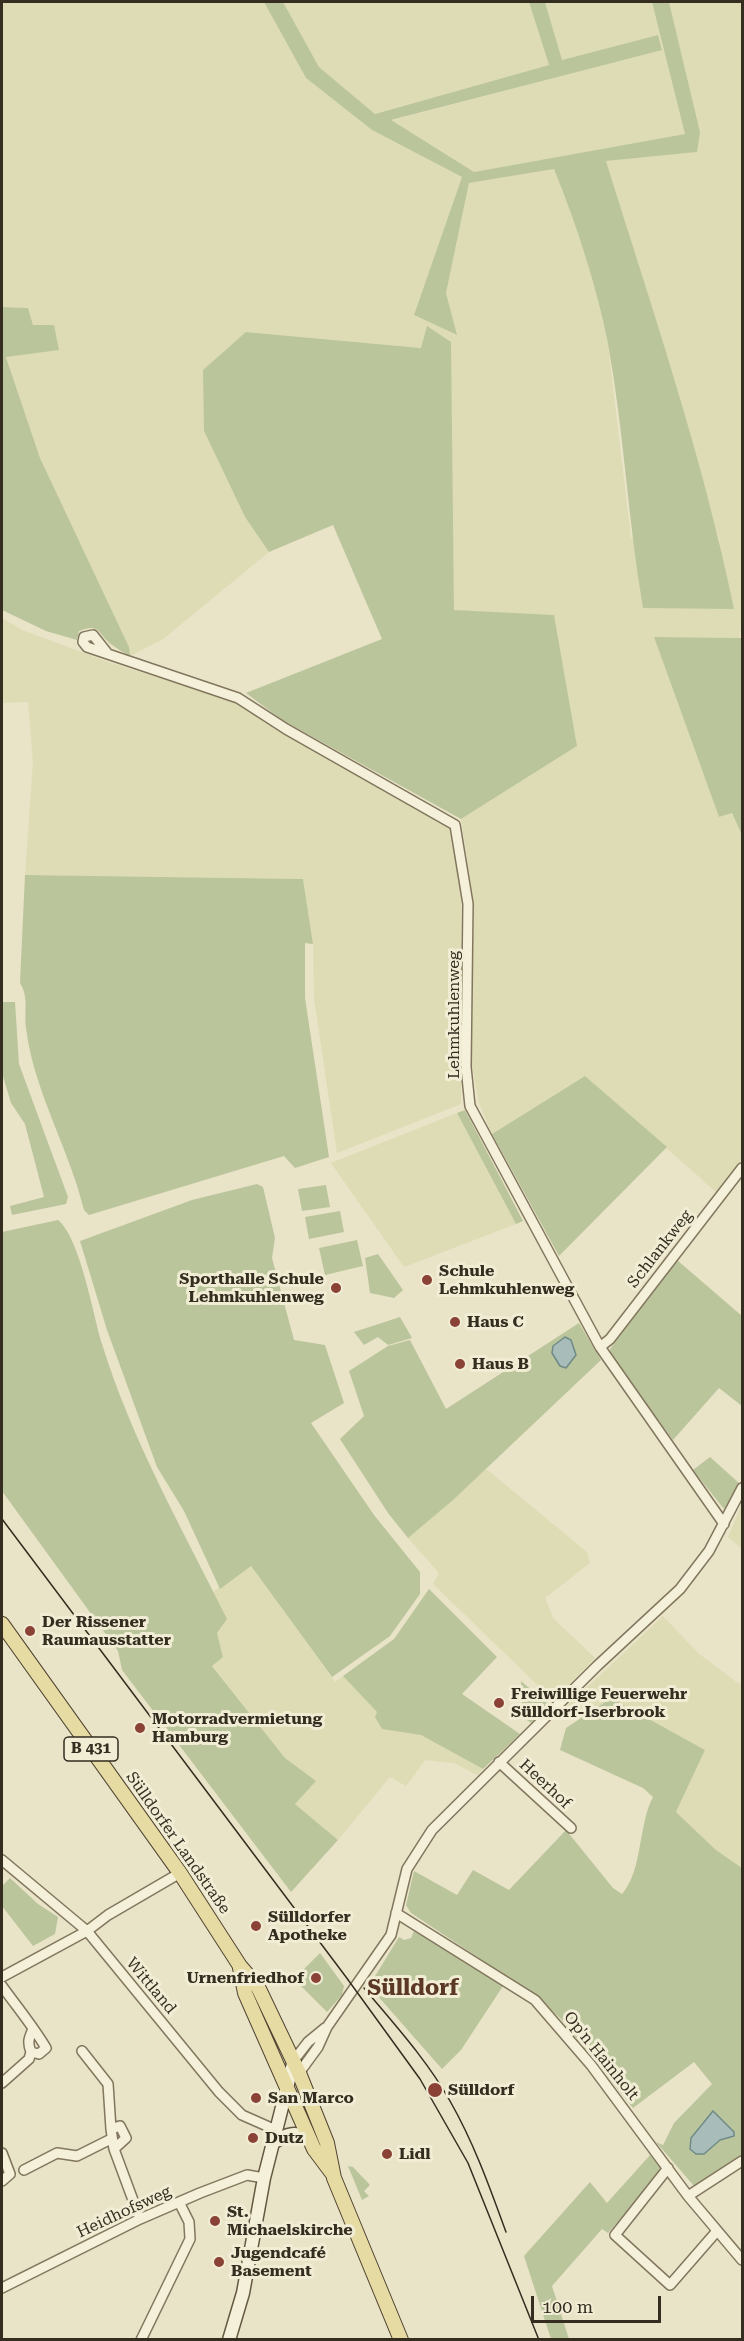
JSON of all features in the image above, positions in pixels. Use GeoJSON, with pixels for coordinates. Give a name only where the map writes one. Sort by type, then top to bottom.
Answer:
{"type":"FeatureCollection","features":[{"type":"Feature","properties":{"kind":"main road","name":"Sülldorfer Landstraße"},"geometry":{"type":"LineString","coordinates":[[2,1624],[180,1873],[240,1966],[258,1987],[296,2066],[327,2143],[333,2175],[401,2340]]}},
{"type":"Feature","properties":{"kind":"main road","name":"Sülldorfer Landstraße"},"geometry":{"type":"LineString","coordinates":[[240,1966],[245,1993],[310,2142],[333,2175]]}},
{"type":"Feature","properties":{"kind":"street","name":"Lehmkuhlenweg"},"geometry":{"type":"LineString","coordinates":[[108,654],[238,698],[286,729],[450,819],[455,825],[468,903],[466,1067],[470,1106],[600,1347],[724,1524]]}},
{"type":"Feature","properties":{"kind":"street","name":"Schlankweg"},"geometry":{"type":"LineString","coordinates":[[600,1347],[610,1339],[742,1168]]}},
{"type":"Feature","properties":{"kind":"street"},"geometry":{"type":"LineString","coordinates":[[296,2066],[318,2047],[327,2027],[391,1935],[407,1869],[426,1839],[499,1762],[680,1589],[709,1551],[742,1488]]}},
{"type":"Feature","properties":{"kind":"street","name":"Heerhof"},"geometry":{"type":"LineString","coordinates":[[499,1762],[571,1828]]}},
{"type":"Feature","properties":{"kind":"street","name":"Wittland"},"geometry":{"type":"LineString","coordinates":[[2,1860],[87,1931],[219,2092],[242,2115],[276,2130]]}},
{"type":"Feature","properties":{"kind":"street"},"geometry":{"type":"LineString","coordinates":[[2,1977],[87,1931],[108,1915],[180,1873]]}},
{"type":"Feature","properties":{"kind":"street","name":"Op'n Hainholt"},"geometry":{"type":"LineString","coordinates":[[396,1913],[535,2000],[591,2065],[688,2196],[742,2260]]}},
{"type":"Feature","properties":{"kind":"street"},"geometry":{"type":"LineString","coordinates":[[2,1986],[46,2048],[39,2055],[31,2052]]}},
{"type":"Feature","properties":{"kind":"street"},"geometry":{"type":"LineString","coordinates":[[229,2340],[243,2293],[264,2178],[287,2088],[308,2042],[327,2027]]}},
{"type":"Feature","properties":{"kind":"street"},"geometry":{"type":"LineString","coordinates":[[2,2083],[29,2059],[31,2052],[28,2039],[33,2029]]}},
{"type":"Feature","properties":{"kind":"street"},"geometry":{"type":"LineString","coordinates":[[81,2051],[108,2084],[112,2144],[140,2219]]}},
{"type":"Feature","properties":{"kind":"street"},"geometry":{"type":"LineString","coordinates":[[24,2170],[57,2152],[77,2156],[126,2138],[120,2126],[111,2129]]}},
{"type":"Feature","properties":{"kind":"street"},"geometry":{"type":"LineString","coordinates":[[273,2143],[294,2133],[301,2134],[310,2142]]}},
{"type":"Feature","properties":{"kind":"street"},"geometry":{"type":"LineString","coordinates":[[2,2153],[10,2174],[2,2181]]}},
{"type":"Feature","properties":{"kind":"street"},"geometry":{"type":"LineString","coordinates":[[688,2196],[742,2161]]}},
{"type":"Feature","properties":{"kind":"street"},"geometry":{"type":"LineString","coordinates":[[668,2168],[615,2235],[670,2285],[717,2231]]}},
{"type":"Feature","properties":{"kind":"street","name":"Heidhofsweg"},"geometry":{"type":"LineString","coordinates":[[2,2288],[179,2202],[247,2175],[264,2178]]}},
{"type":"Feature","properties":{"kind":"street"},"geometry":{"type":"LineString","coordinates":[[141,2340],[190,2239],[189,2222],[179,2202]]}},
{"type":"Feature","properties":{"kind":"green space"},"geometry":{"type":"Polygon","coordinates":[[[2,2],[264,2],[306,78],[372,130],[462,177],[414,315],[456,335],[446,293],[469,183],[554,169],[579,235],[595,288],[608,345],[631,538],[720,543],[675,382],[606,161],[696,152],[685,134],[700,132],[669,2],[742,2],[742,631],[740,631],[740,638],[654,637],[719,817],[732,813],[742,835],[742,1158],[716,1192],[585,1076],[492,1134],[479,1103],[471,1061],[474,905],[461,819],[577,746],[554,615],[454,611],[450,342],[427,327],[422,348],[247,332],[204,431],[245,517],[269,552],[163,639],[130,656],[129,647],[40,458],[6,356],[33,325],[28,308],[2,307],[2,2]]]}},
{"type":"Feature","properties":{"kind":"green space"},"geometry":{"type":"Polygon","coordinates":[[[264,2],[283,2],[319,67],[375,114],[549,65],[529,2],[545,2],[562,60],[658,35],[662,50],[391,120],[474,172],[685,134],[652,2],[669,2],[700,132],[697,152],[606,161],[692,439],[734,609],[643,608],[608,344],[585,255],[554,169],[469,183],[446,293],[457,335],[414,315],[462,177],[372,130],[306,78],[264,2]]]}},
{"type":"Feature","properties":{"kind":"green space"},"geometry":{"type":"Polygon","coordinates":[[[283,2],[529,2],[549,65],[375,114],[319,67],[283,2]]]}},
{"type":"Feature","properties":{"kind":"green space"},"geometry":{"type":"Polygon","coordinates":[[[545,2],[652,2],[685,134],[474,172],[390,121],[662,49],[658,35],[562,60],[545,2]]]}},
{"type":"Feature","properties":{"kind":"green space"},"geometry":{"type":"Polygon","coordinates":[[[2,307],[28,308],[33,325],[54,325],[59,350],[6,357],[40,458],[129,647],[130,656],[112,645],[95,629],[79,631],[77,640],[46,631],[2,610],[2,307]]]}},
{"type":"Feature","properties":{"kind":"green space"},"geometry":{"type":"Polygon","coordinates":[[[427,326],[451,342],[454,610],[554,615],[577,746],[461,819],[282,720],[246,693],[382,639],[333,525],[269,552],[245,517],[204,431],[203,370],[246,332],[421,348],[427,326]]]}},
{"type":"Feature","properties":{"kind":"green space"},"geometry":{"type":"Polygon","coordinates":[[[2,618],[22,630],[108,662],[238,702],[266,724],[452,829],[461,884],[461,1104],[337,1153],[314,999],[313,944],[303,879],[25,875],[33,762],[28,702],[2,703],[2,618]]]}},
{"type":"Feature","properties":{"kind":"green space"},"geometry":{"type":"Polygon","coordinates":[[[654,637],[742,638],[742,835],[732,813],[719,817],[654,637]]]}},
{"type":"Feature","properties":{"kind":"green space"},"geometry":{"type":"Polygon","coordinates":[[[25,875],[303,879],[313,944],[305,943],[305,998],[329,1157],[295,1168],[284,1156],[89,1215],[84,1210],[30,1052],[25,999],[20,983],[25,875]]]}},
{"type":"Feature","properties":{"kind":"green space"},"geometry":{"type":"Polygon","coordinates":[[[2,1002],[15,1002],[19,1064],[68,1197],[66,1204],[12,1215],[10,1206],[44,1197],[25,1124],[11,1103],[2,1073],[2,1002]]]}},
{"type":"Feature","properties":{"kind":"green space"},"geometry":{"type":"Polygon","coordinates":[[[585,1076],[667,1147],[559,1256],[492,1134],[585,1076]]]}},
{"type":"Feature","properties":{"kind":"green space"},"geometry":{"type":"Polygon","coordinates":[[[465,1110],[523,1221],[516,1224],[457,1113],[465,1110]]]}},
{"type":"Feature","properties":{"kind":"green space"},"geometry":{"type":"Polygon","coordinates":[[[457,1113],[516,1224],[404,1267],[331,1163],[457,1113]]]}},
{"type":"Feature","properties":{"kind":"green space"},"geometry":{"type":"Polygon","coordinates":[[[257,1184],[263,1187],[275,1238],[272,1258],[294,1340],[325,1345],[344,1403],[311,1423],[374,1515],[420,1572],[420,1594],[390,1636],[332,1677],[251,1566],[220,1589],[184,1511],[157,1467],[107,1330],[80,1241],[192,1200],[257,1184]]]}},
{"type":"Feature","properties":{"kind":"green space"},"geometry":{"type":"Polygon","coordinates":[[[326,1185],[330,1207],[302,1211],[298,1189],[326,1185]]]}},
{"type":"Feature","properties":{"kind":"green space"},"geometry":{"type":"Polygon","coordinates":[[[340,1211],[344,1232],[309,1239],[305,1217],[340,1211]]]}},
{"type":"Feature","properties":{"kind":"green space"},"geometry":{"type":"Polygon","coordinates":[[[58,1220],[66,1229],[79,1259],[102,1344],[128,1415],[159,1484],[227,1619],[217,1633],[223,1657],[212,1666],[285,1758],[316,1781],[295,1804],[338,1840],[291,1892],[122,1670],[118,1651],[2,1491],[2,1232],[58,1220]]]}},
{"type":"Feature","properties":{"kind":"green space"},"geometry":{"type":"Polygon","coordinates":[[[357,1240],[363,1266],[325,1275],[319,1248],[357,1240]]]}},
{"type":"Feature","properties":{"kind":"green space"},"geometry":{"type":"Polygon","coordinates":[[[378,1254],[403,1290],[394,1298],[370,1293],[365,1258],[378,1254]]]}},
{"type":"Feature","properties":{"kind":"green space"},"geometry":{"type":"Polygon","coordinates":[[[677,1260],[742,1316],[742,1406],[719,1388],[673,1440],[611,1357],[610,1349],[677,1260]]]}},
{"type":"Feature","properties":{"kind":"green space"},"geometry":{"type":"Polygon","coordinates":[[[400,1317],[412,1338],[388,1345],[378,1337],[364,1345],[354,1332],[400,1317]]]}},
{"type":"Feature","properties":{"kind":"green space"},"geometry":{"type":"Polygon","coordinates":[[[579,1323],[601,1360],[453,1500],[408,1538],[388,1513],[340,1439],[364,1416],[349,1371],[388,1346],[410,1340],[446,1409],[579,1323]]]}},
{"type":"Feature","properties":{"kind":"green space"},"geometry":{"type":"Polygon","coordinates":[[[710,1457],[739,1483],[724,1509],[693,1470],[710,1457]]]}},
{"type":"Feature","properties":{"kind":"green space"},"geometry":{"type":"Polygon","coordinates":[[[485,1468],[587,1552],[590,1563],[545,1598],[553,1618],[595,1658],[553,1700],[433,1584],[439,1573],[408,1538],[485,1468]]]}},
{"type":"Feature","properties":{"kind":"green space"},"geometry":{"type":"Polygon","coordinates":[[[742,1504],[742,1549],[728,1537],[742,1504]]]}},
{"type":"Feature","properties":{"kind":"green space"},"geometry":{"type":"Polygon","coordinates":[[[250,1565],[335,1682],[343,1676],[378,1712],[382,1728],[421,1735],[483,1769],[477,1775],[454,1763],[425,1760],[406,1786],[390,1777],[338,1840],[295,1804],[315,1781],[285,1758],[212,1665],[223,1657],[217,1633],[226,1619],[213,1592],[250,1565]]]}},
{"type":"Feature","properties":{"kind":"green space"},"geometry":{"type":"Polygon","coordinates":[[[429,1589],[497,1657],[462,1694],[520,1734],[483,1769],[421,1735],[382,1729],[375,1717],[377,1712],[343,1676],[394,1639],[429,1589]]]}},
{"type":"Feature","properties":{"kind":"green space"},"geometry":{"type":"Polygon","coordinates":[[[663,1616],[698,1653],[739,1684],[742,1682],[742,1868],[716,1850],[676,1812],[705,1750],[611,1698],[575,1720],[564,1709],[663,1616]]]}},
{"type":"Feature","properties":{"kind":"green space"},"geometry":{"type":"Polygon","coordinates":[[[521,1681],[549,1705],[531,1723],[523,1717],[521,1681]]]}},
{"type":"Feature","properties":{"kind":"green space"},"geometry":{"type":"Polygon","coordinates":[[[611,1698],[705,1750],[676,1812],[716,1850],[742,1868],[742,2154],[694,2186],[656,2142],[663,2145],[674,2123],[712,2084],[694,2062],[633,2108],[561,2019],[536,1996],[411,1913],[406,1905],[414,1871],[457,1895],[473,1870],[509,1890],[566,1830],[613,1888],[622,1894],[634,1873],[648,1808],[653,1797],[643,1788],[560,1750],[566,1728],[611,1698]],[[703,2122],[691,2138],[690,2149],[696,2154],[704,2154],[720,2140],[731,2137],[734,2132],[725,2123],[703,2122]]]}},
{"type":"Feature","properties":{"kind":"green space"},"geometry":{"type":"Polygon","coordinates":[[[10,1878],[38,1904],[58,1917],[55,1934],[33,1946],[2,1906],[2,1886],[10,1878]]]}},
{"type":"Feature","properties":{"kind":"green space"},"geometry":{"type":"Polygon","coordinates":[[[414,1931],[503,1986],[461,2050],[442,2069],[369,1986],[399,1937],[404,1940],[411,1938],[414,1931]]]}},
{"type":"Feature","properties":{"kind":"green space"},"geometry":{"type":"Polygon","coordinates":[[[320,1953],[344,1986],[342,1995],[327,2012],[294,1979],[320,1953]]]}},
{"type":"Feature","properties":{"kind":"green space"},"geometry":{"type":"Polygon","coordinates":[[[650,2155],[662,2170],[608,2233],[602,2229],[552,2286],[569,2339],[551,2339],[524,2256],[590,2182],[607,2203],[650,2155]]]}},
{"type":"Feature","properties":{"kind":"green space"},"geometry":{"type":"Polygon","coordinates":[[[348,2166],[353,2167],[370,2185],[364,2191],[369,2196],[362,2200],[348,2166]]]}},
{"type":"Feature","properties":{"kind":"shaded area"},"geometry":{"type":"Polygon","coordinates":[[[565,1337],[571,1340],[576,1355],[566,1368],[560,1366],[552,1353],[553,1346],[565,1337]]]}},
{"type":"Feature","properties":{"kind":"shaded area"},"geometry":{"type":"Polygon","coordinates":[[[713,2111],[734,2132],[734,2136],[720,2140],[704,2154],[696,2154],[690,2149],[691,2138],[713,2111]]]}},
{"type":"Feature","properties":{"kind":"tram line"},"geometry":{"type":"LineString","coordinates":[[2,1519],[420,2079],[468,2163],[539,2340]]}},
{"type":"Feature","properties":{"kind":"tram line"},"geometry":{"type":"LineString","coordinates":[[364,1988],[421,2057],[450,2101],[474,2149],[506,2232]]}},
{"type":"Feature","properties":{"kind":"place","name":"Schule Lehmkuhlenweg"},"geometry":{"type":"Point","coordinates":[427,1280]}},
{"type":"Feature","properties":{"kind":"place","name":"Sporthalle Schule Lehmkuhlenweg"},"geometry":{"type":"Point","coordinates":[336,1288]}},
{"type":"Feature","properties":{"kind":"place","name":"Haus C"},"geometry":{"type":"Point","coordinates":[455,1322]}},
{"type":"Feature","properties":{"kind":"place","name":"Haus B"},"geometry":{"type":"Point","coordinates":[460,1364]}},
{"type":"Feature","properties":{"kind":"place","name":"Der Rissener Raumausstatter"},"geometry":{"type":"Point","coordinates":[30,1631]}},
{"type":"Feature","properties":{"kind":"place","name":"Freiwillige Feuerwehr Sülldorf-Iserbrook"},"geometry":{"type":"Point","coordinates":[499,1703]}},
{"type":"Feature","properties":{"kind":"place","name":"Motorradvermietung Hamburg"},"geometry":{"type":"Point","coordinates":[140,1728]}},
{"type":"Feature","properties":{"kind":"place","name":"Sülldorfer Apotheke"},"geometry":{"type":"Point","coordinates":[256,1926]}},
{"type":"Feature","properties":{"kind":"place","name":"Urnenfriedhof"},"geometry":{"type":"Point","coordinates":[316,1978]}},
{"type":"Feature","properties":{"kind":"place","name":"Sülldorf"},"geometry":{"type":"Point","coordinates":[435,2090]}},
{"type":"Feature","properties":{"kind":"place","name":"San Marco"},"geometry":{"type":"Point","coordinates":[256,2098]}},
{"type":"Feature","properties":{"kind":"place","name":"Dutz"},"geometry":{"type":"Point","coordinates":[253,2138]}},
{"type":"Feature","properties":{"kind":"place","name":"Lidl"},"geometry":{"type":"Point","coordinates":[387,2154]}},
{"type":"Feature","properties":{"kind":"place","name":"St. Michaelskirche"},"geometry":{"type":"Point","coordinates":[215,2221]}},
{"type":"Feature","properties":{"kind":"place","name":"Jugendcafé Basement"},"geometry":{"type":"Point","coordinates":[219,2262]}},
{"type":"Feature","properties":{"kind":"district","name":"Sülldorf"},"geometry":{"type":"Point","coordinates":[413,1989]}}]}
